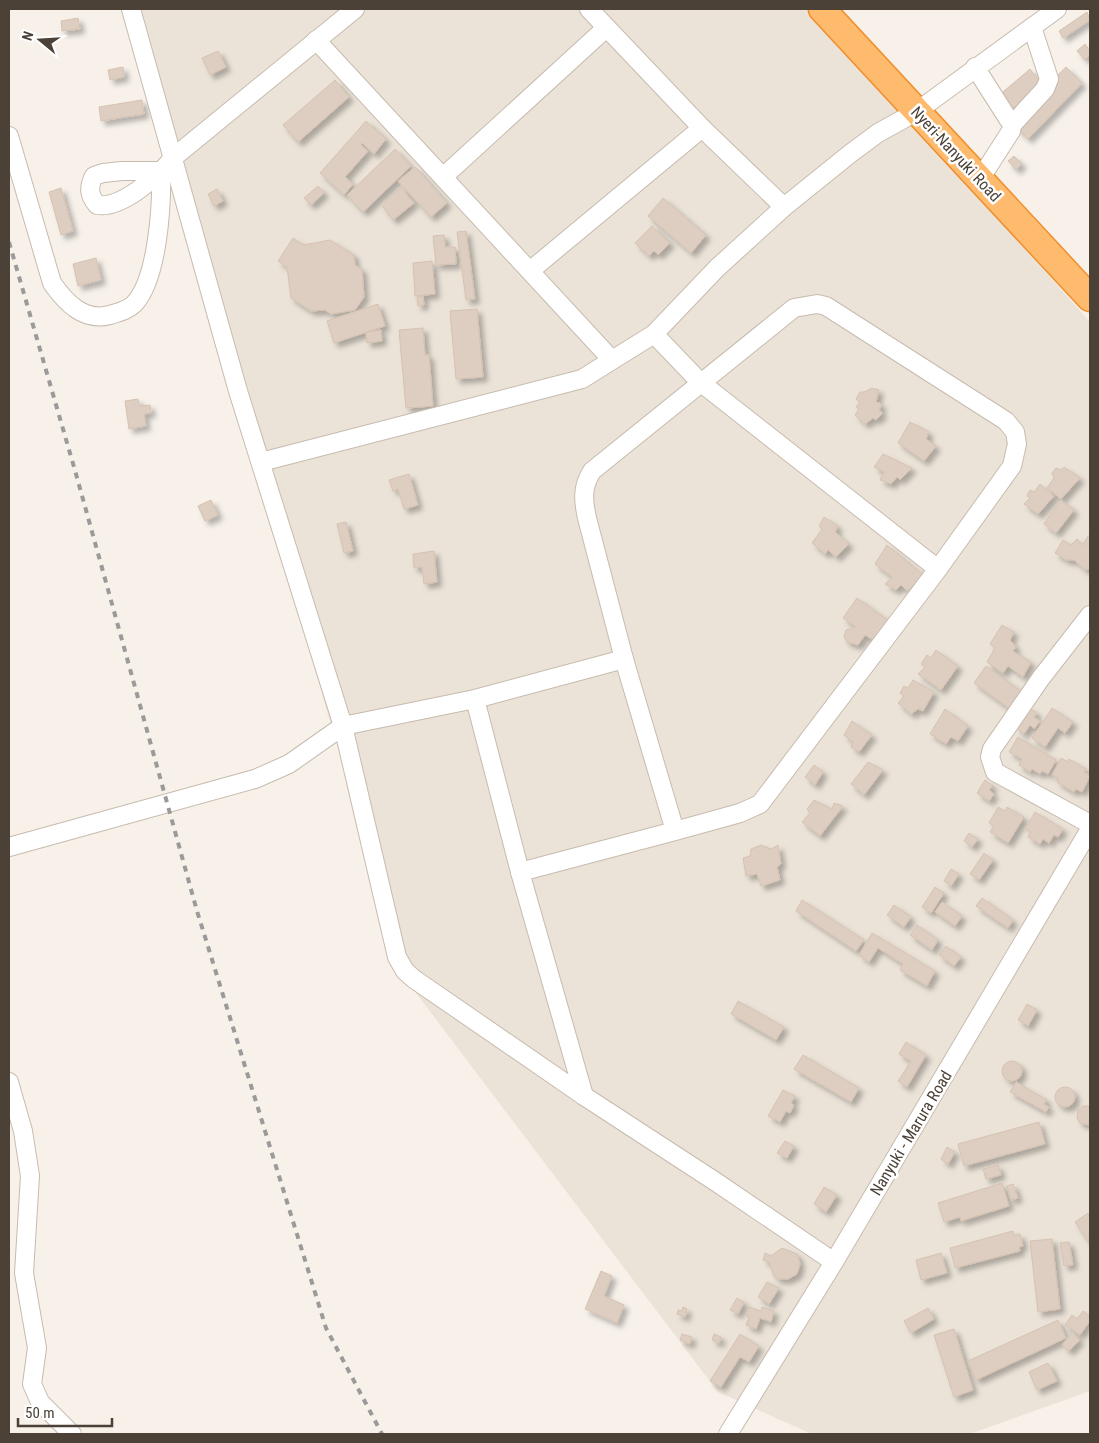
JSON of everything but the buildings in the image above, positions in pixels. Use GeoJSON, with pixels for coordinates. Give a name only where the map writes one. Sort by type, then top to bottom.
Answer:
{"type":"FeatureCollection","features":[{"type":"Feature","properties":{"kind":"highway","name":"Nyeri-Nanyuki Road"},"geometry":{"type":"LineString","coordinates":[[822,9],[1090,298]]}},
{"type":"Feature","properties":{"kind":"street"},"geometry":{"type":"LineString","coordinates":[[131,9],[174,157],[220,328],[342,726],[397,957],[405,971],[584,1096],[834,1262]]}},
{"type":"Feature","properties":{"kind":"street"},"geometry":{"type":"LineString","coordinates":[[9,136],[52,283],[65,301],[83,314],[104,317],[124,311],[135,303],[148,277],[158,236],[162,207],[161,171],[174,157],[355,9]]}},
{"type":"Feature","properties":{"kind":"street"},"geometry":{"type":"LineString","coordinates":[[589,9],[702,128],[784,207]]}},
{"type":"Feature","properties":{"kind":"street"},"geometry":{"type":"LineString","coordinates":[[261,462],[582,379],[654,334],[717,268],[784,207],[878,133],[916,112],[1057,9]]}},
{"type":"Feature","properties":{"kind":"street"},"geometry":{"type":"LineString","coordinates":[[980,179],[1011,131],[1012,125],[1045,89],[1049,79],[1032,27]]}},
{"type":"Feature","properties":{"kind":"street"},"geometry":{"type":"LineString","coordinates":[[443,176],[606,28]]}},
{"type":"Feature","properties":{"kind":"street"},"geometry":{"type":"LineString","coordinates":[[316,40],[531,270],[612,360]]}},
{"type":"Feature","properties":{"kind":"street"},"geometry":{"type":"LineString","coordinates":[[976,67],[1012,125]]}},
{"type":"Feature","properties":{"kind":"street"},"geometry":{"type":"LineString","coordinates":[[531,270],[702,128]]}},
{"type":"Feature","properties":{"kind":"street"},"geometry":{"type":"LineString","coordinates":[[520,872],[675,832],[740,813],[760,804],[938,569],[1012,466],[1018,444],[1015,432],[1006,421],[837,312],[817,304],[794,308],[592,471],[585,482],[584,502],[624,659],[675,832]]}},
{"type":"Feature","properties":{"kind":"street"},"geometry":{"type":"LineString","coordinates":[[654,334],[700,382],[938,569]]}},
{"type":"Feature","properties":{"kind":"street"},"geometry":{"type":"LineString","coordinates":[[1090,615],[1041,678],[992,749],[990,757],[995,772],[1090,824]]}},
{"type":"Feature","properties":{"kind":"street"},"geometry":{"type":"LineString","coordinates":[[9,846],[255,779],[289,764],[342,726],[475,699],[624,659]]}},
{"type":"Feature","properties":{"kind":"street"},"geometry":{"type":"LineString","coordinates":[[475,699],[520,872],[584,1096]]}},
{"type":"Feature","properties":{"kind":"street","name":"Nanyuki - Marura Road"},"geometry":{"type":"LineString","coordinates":[[728,1434],[834,1262],[1090,829]]}},
{"type":"Feature","properties":{"kind":"street"},"geometry":{"type":"LineString","coordinates":[[9,1082],[23,1131],[30,1176],[24,1273],[37,1348],[32,1384],[40,1402],[72,1434]]}},
{"type":"Feature","properties":{"kind":"shaded area"},"geometry":{"type":"Polygon","coordinates":[[[124,9],[810,9],[1090,322],[1090,1391],[970,1434],[812,1434],[718,1392],[410,985],[367,835],[330,722],[260,473],[124,9]]]}},
{"type":"Feature","properties":{"kind":"railway"},"geometry":{"type":"LineString","coordinates":[[9,242],[76,474],[197,911],[326,1328],[382,1434]]}}]}
